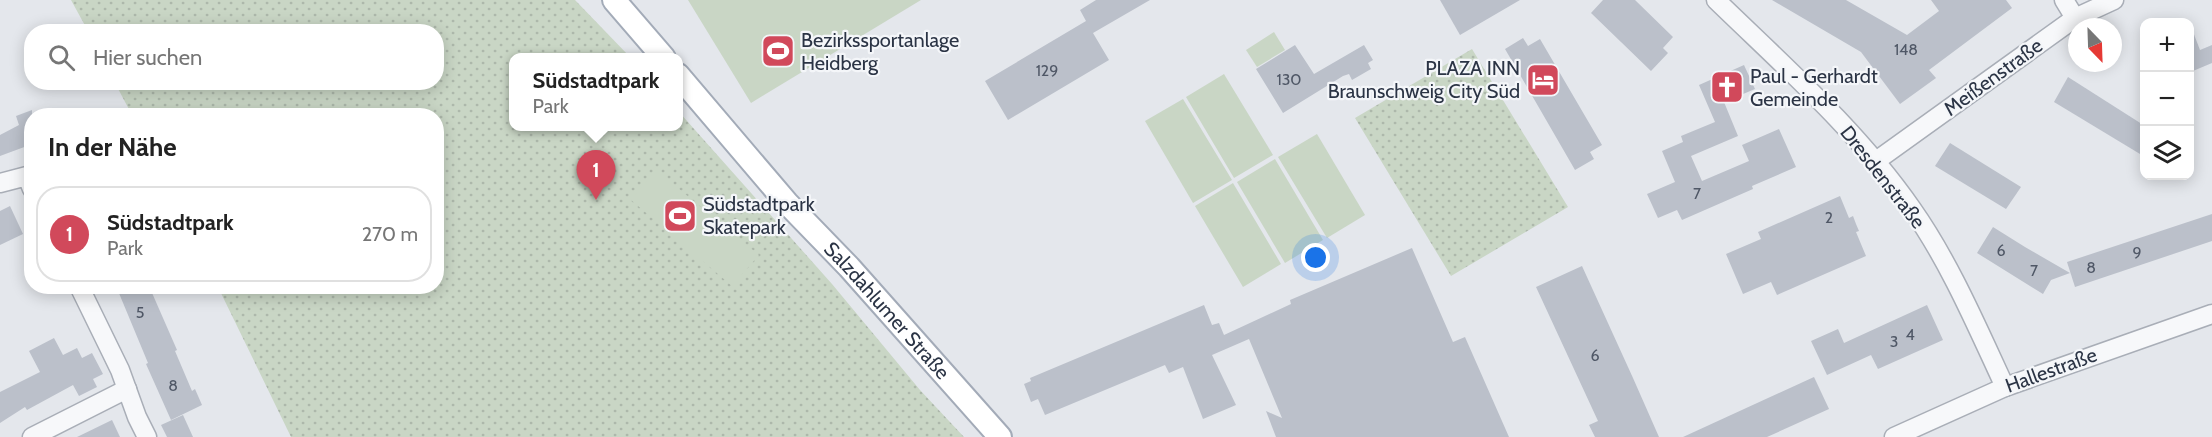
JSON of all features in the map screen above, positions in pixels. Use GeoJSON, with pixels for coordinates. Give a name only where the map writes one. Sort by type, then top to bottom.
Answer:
{"type":"FeatureCollection","features":[{"type":"Feature","properties":{"kind":"main road"},"geometry":{"type":"LineString","coordinates":[[614,0],[660,53]]}},
{"type":"Feature","properties":{"kind":"main road","name":"Salzdahlumer Straße"},"geometry":{"type":"LineString","coordinates":[[683,81],[787,203],[849,267],[1000,437]]}},
{"type":"Feature","properties":{"kind":"street","name":"Dresdenstraße"},"geometry":{"type":"LineString","coordinates":[[1716,0],[1794,73],[1856,137],[1913,210],[1943,260],[2005,387]]}},
{"type":"Feature","properties":{"kind":"street"},"geometry":{"type":"LineString","coordinates":[[2064,0],[2075,18]]}},
{"type":"Feature","properties":{"kind":"street","name":"Meißenstraße"},"geometry":{"type":"LineString","coordinates":[[2075,18],[2114,0]]}},
{"type":"Feature","properties":{"kind":"street","name":"Meißenstraße"},"geometry":{"type":"LineString","coordinates":[[1876,161],[2068,23]]}},
{"type":"Feature","properties":{"kind":"street"},"geometry":{"type":"LineString","coordinates":[[0,183],[24,182]]}},
{"type":"Feature","properties":{"kind":"street"},"geometry":{"type":"LineString","coordinates":[[83,294],[120,370],[147,437]]}},
{"type":"Feature","properties":{"kind":"street","name":"Hallestraße"},"geometry":{"type":"LineString","coordinates":[[1894,437],[2005,387],[2212,314]]}},
{"type":"Feature","properties":{"kind":"street"},"geometry":{"type":"LineString","coordinates":[[32,437],[126,389]]}},
{"type":"Feature","properties":{"kind":"green space"},"geometry":{"type":"Polygon","coordinates":[[[71,0],[575,0],[626,53],[509,53],[509,131],[683,131],[683,116],[832,284],[920,390],[964,437],[291,437],[221,294],[444,294],[444,108],[128,108],[119,90],[444,90],[444,24],[84,24],[71,0]]]}},
{"type":"Feature","properties":{"kind":"green space","name":"Bezirkssportanlage Heidberg"},"geometry":{"type":"Polygon","coordinates":[[[688,0],[921,0],[751,103],[688,0]]]}},
{"type":"Feature","properties":{"kind":"green space"},"geometry":{"type":"Polygon","coordinates":[[[1274,32],[1285,50],[1257,67],[1246,50],[1274,32]]]}},
{"type":"Feature","properties":{"kind":"green space"},"geometry":{"type":"Polygon","coordinates":[[[1472,49],[1568,207],[1451,276],[1355,118],[1472,49]]]}},
{"type":"Feature","properties":{"kind":"green space"},"geometry":{"type":"Polygon","coordinates":[[[1224,74],[1273,155],[1234,178],[1186,97],[1224,74]]]}},
{"type":"Feature","properties":{"kind":"green space"},"geometry":{"type":"Polygon","coordinates":[[[1183,99],[1232,180],[1193,203],[1145,121],[1183,99]]]}},
{"type":"Feature","properties":{"kind":"green space"},"geometry":{"type":"Polygon","coordinates":[[[1317,134],[1365,215],[1327,238],[1278,157],[1317,134]]]}},
{"type":"Feature","properties":{"kind":"green space"},"geometry":{"type":"Polygon","coordinates":[[[1275,159],[1323,240],[1285,263],[1237,182],[1275,159]]]}},
{"type":"Feature","properties":{"kind":"green space","name":"Südstadtpark Skatepark"},"geometry":{"type":"Polygon","coordinates":[[[656,170],[759,255],[732,286],[631,200],[656,170]]]}},
{"type":"Feature","properties":{"kind":"green space"},"geometry":{"type":"Polygon","coordinates":[[[1233,183],[1281,264],[1243,287],[1195,206],[1233,183]]]}},
{"type":"Feature","properties":{"kind":"building"},"geometry":{"type":"Polygon","coordinates":[[[1096,0],[1150,0],[1093,33],[1109,60],[1008,120],[985,81],[1086,21],[1080,10],[1096,0]]]}},
{"type":"Feature","properties":{"kind":"building"},"geometry":{"type":"Polygon","coordinates":[[[1440,0],[1520,0],[1460,35],[1440,0]]]}},
{"type":"Feature","properties":{"kind":"building"},"geometry":{"type":"Polygon","coordinates":[[[1603,0],[1635,0],[1673,37],[1663,48],[1668,53],[1651,71],[1591,13],[1603,0]]]}},
{"type":"Feature","properties":{"kind":"building"},"geometry":{"type":"Polygon","coordinates":[[[1772,0],[1846,0],[1907,35],[1939,11],[1931,0],[2006,0],[2012,8],[1929,70],[1936,78],[1900,104],[1861,52],[1772,0]]]}},
{"type":"Feature","properties":{"kind":"building"},"geometry":{"type":"Polygon","coordinates":[[[2194,34],[2200,50],[2212,45],[2212,63],[2194,71],[2194,34]]]}},
{"type":"Feature","properties":{"kind":"building"},"geometry":{"type":"Polygon","coordinates":[[[1523,38],[1528,46],[1540,39],[1602,145],[1590,152],[1594,159],[1575,170],[1505,49],[1523,38]]]}},
{"type":"Feature","properties":{"kind":"building"},"geometry":{"type":"Polygon","coordinates":[[[1295,45],[1314,74],[1364,45],[1373,60],[1368,63],[1371,69],[1352,80],[1349,74],[1343,76],[1283,113],[1256,69],[1295,45]]]}},
{"type":"Feature","properties":{"kind":"building"},"geometry":{"type":"Polygon","coordinates":[[[1744,65],[1755,89],[1724,102],[1738,136],[1691,156],[1702,181],[1749,161],[1742,145],[1779,129],[1796,167],[1752,186],[1753,189],[1682,220],[1677,210],[1658,218],[1647,194],[1675,182],[1662,151],[1683,142],[1681,136],[1715,122],[1699,85],[1744,65]]]}},
{"type":"Feature","properties":{"kind":"building"},"geometry":{"type":"Polygon","coordinates":[[[2068,77],[2140,123],[2140,154],[2054,102],[2068,77]]]}},
{"type":"Feature","properties":{"kind":"building"},"geometry":{"type":"Polygon","coordinates":[[[24,113],[24,147],[0,156],[0,135],[19,125],[16,116],[24,113]]]}},
{"type":"Feature","properties":{"kind":"building"},"geometry":{"type":"Polygon","coordinates":[[[1950,143],[2021,187],[2006,209],[1935,166],[1950,143]]]}},
{"type":"Feature","properties":{"kind":"building"},"geometry":{"type":"Polygon","coordinates":[[[1840,196],[1849,218],[1853,216],[1859,231],[1856,232],[1866,256],[1777,295],[1771,282],[1743,294],[1726,254],[1761,239],[1758,232],[1840,196]]]}},
{"type":"Feature","properties":{"kind":"building"},"geometry":{"type":"Polygon","coordinates":[[[10,206],[23,234],[0,245],[0,211],[10,206]]]}},
{"type":"Feature","properties":{"kind":"building"},"geometry":{"type":"Polygon","coordinates":[[[2212,214],[2212,241],[2075,287],[2067,262],[2212,214]]]}},
{"type":"Feature","properties":{"kind":"building"},"geometry":{"type":"Polygon","coordinates":[[[1993,227],[2070,273],[2051,280],[2043,294],[1977,253],[1993,227]]]}},
{"type":"Feature","properties":{"kind":"building"},"geometry":{"type":"Polygon","coordinates":[[[1412,248],[1453,342],[1465,337],[1509,437],[1276,437],[1266,411],[1282,418],[1249,339],[1212,355],[1236,405],[1203,419],[1183,367],[1169,373],[1165,365],[1045,415],[1038,399],[1031,402],[1024,384],[1031,381],[1030,378],[1204,305],[1212,325],[1219,323],[1224,335],[1291,304],[1290,300],[1412,248]]]}},
{"type":"Feature","properties":{"kind":"building"},"geometry":{"type":"Polygon","coordinates":[[[1582,266],[1659,437],[1595,437],[1589,425],[1598,421],[1536,287],[1582,266]]]}},
{"type":"Feature","properties":{"kind":"building"},"geometry":{"type":"Polygon","coordinates":[[[119,294],[152,294],[192,391],[195,389],[202,405],[171,420],[146,364],[148,363],[119,294]]]}},
{"type":"Feature","properties":{"kind":"building"},"geometry":{"type":"Polygon","coordinates":[[[1927,305],[1943,340],[1878,369],[1871,355],[1827,375],[1811,341],[1838,329],[1844,343],[1927,305]]]}},
{"type":"Feature","properties":{"kind":"building"},"geometry":{"type":"Polygon","coordinates":[[[54,338],[63,355],[77,348],[82,358],[92,353],[103,374],[93,379],[97,387],[79,396],[73,385],[27,410],[25,407],[0,423],[0,392],[40,372],[29,351],[54,338]]]}},
{"type":"Feature","properties":{"kind":"building"},"geometry":{"type":"Polygon","coordinates":[[[1814,377],[1829,409],[1767,437],[1683,437],[1814,377]]]}},
{"type":"Feature","properties":{"kind":"building"},"geometry":{"type":"Polygon","coordinates":[[[183,415],[193,437],[167,437],[161,425],[183,415]]]}},
{"type":"Feature","properties":{"kind":"building"},"geometry":{"type":"Polygon","coordinates":[[[112,420],[120,437],[77,437],[112,420]]]}},
{"type":"Feature","properties":{"kind":"place","name":"Bezirkssportanlage Heidberg"},"geometry":{"type":"Point","coordinates":[778,51]}},
{"type":"Feature","properties":{"kind":"place","name":"PLAZA INN Braunschweig City Süd"},"geometry":{"type":"Point","coordinates":[1543,80]}},
{"type":"Feature","properties":{"kind":"place","name":"Paul - Gerhardt Gemeinde"},"geometry":{"type":"Point","coordinates":[1727,87]}},
{"type":"Feature","properties":{"kind":"place","name":"Südstadtpark"},"geometry":{"type":"Point","coordinates":[596,200]}},
{"type":"Feature","properties":{"kind":"place","name":"Südstadtpark Skatepark"},"geometry":{"type":"Point","coordinates":[680,216]}}]}
